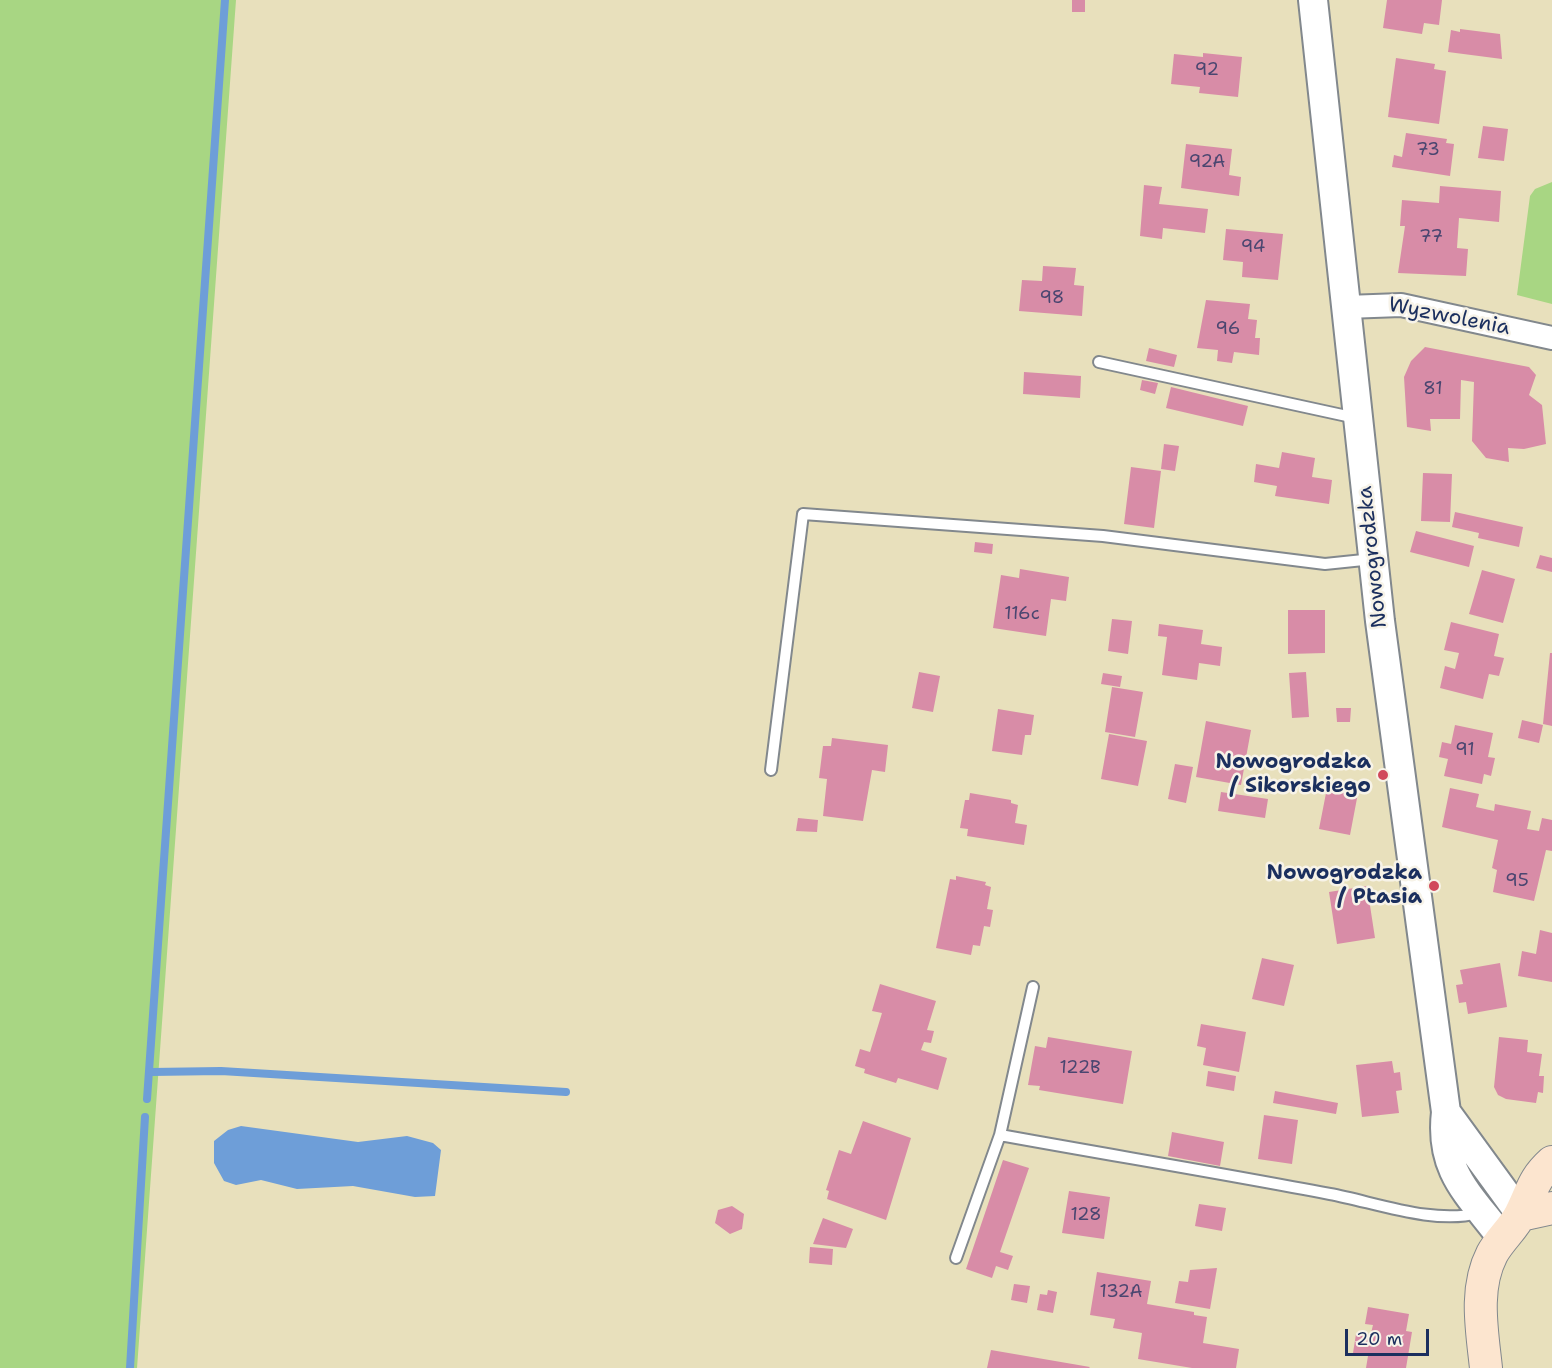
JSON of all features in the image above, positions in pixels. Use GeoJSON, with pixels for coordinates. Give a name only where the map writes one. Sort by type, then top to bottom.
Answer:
{"type":"FeatureCollection","features":[{"type":"Feature","properties":{"kind":"main road"},"geometry":{"type":"LineString","coordinates":[[1486,1368],[1481,1303],[1484,1270],[1511,1226],[1537,1176],[1552,1162]]}},
{"type":"Feature","properties":{"kind":"main road"},"geometry":{"type":"LineString","coordinates":[[1511,1226],[1552,1208]]}},
{"type":"Feature","properties":{"kind":"street","name":"Nowogrodzka"},"geometry":{"type":"LineString","coordinates":[[1313,0],[1373,559],[1446,1112],[1443,1137],[1446,1154],[1458,1180],[1482,1211],[1511,1226]]}},
{"type":"Feature","properties":{"kind":"street","name":"Wyzwolenia"},"geometry":{"type":"LineString","coordinates":[[1346,307],[1401,305],[1552,338]]}},
{"type":"Feature","properties":{"kind":"street","name":"Nowogrodzka"},"geometry":{"type":"LineString","coordinates":[[1446,1112],[1511,1226]]}},
{"type":"Feature","properties":{"kind":"lane"},"geometry":{"type":"LineString","coordinates":[[1098,362],[1358,419]]}},
{"type":"Feature","properties":{"kind":"lane"},"geometry":{"type":"LineString","coordinates":[[771,770],[803,514],[1103,536],[1325,564],[1373,559]]}},
{"type":"Feature","properties":{"kind":"lane"},"geometry":{"type":"LineString","coordinates":[[956,1258],[1000,1135],[1033,987]]}},
{"type":"Feature","properties":{"kind":"lane"},"geometry":{"type":"LineString","coordinates":[[1000,1135],[1332,1194],[1434,1215],[1460,1218],[1482,1211]]}},
{"type":"Feature","properties":{"kind":"green space"},"geometry":{"type":"Polygon","coordinates":[[[0,0],[236,0],[137,1368],[0,1368],[0,0]]]}},
{"type":"Feature","properties":{"kind":"green space"},"geometry":{"type":"Polygon","coordinates":[[[1552,182],[1552,304],[1517,295],[1530,196],[1535,189],[1552,182]]]}},
{"type":"Feature","properties":{"kind":"water"},"geometry":{"type":"Polygon","coordinates":[[[241,1126],[358,1142],[407,1136],[433,1143],[441,1150],[435,1196],[415,1197],[353,1186],[297,1189],[261,1180],[236,1185],[224,1181],[214,1163],[214,1141],[228,1130],[241,1126]]]}},
{"type":"Feature","properties":{"kind":"building"},"geometry":{"type":"Polygon","coordinates":[[[1072,0],[1085,0],[1085,12],[1072,12],[1072,0]]]}},
{"type":"Feature","properties":{"kind":"building"},"geometry":{"type":"Polygon","coordinates":[[[1387,0],[1442,0],[1439,25],[1424,23],[1422,34],[1383,28],[1387,0]]]}},
{"type":"Feature","properties":{"kind":"building"},"geometry":{"type":"Polygon","coordinates":[[[1460,29],[1500,34],[1502,59],[1448,52],[1451,30],[1460,32],[1460,29]]]}},
{"type":"Feature","properties":{"kind":"building"},"geometry":{"type":"Polygon","coordinates":[[[1203,53],[1242,57],[1238,97],[1199,93],[1200,87],[1171,84],[1174,54],[1203,57],[1203,53]]]}},
{"type":"Feature","properties":{"kind":"building"},"geometry":{"type":"Polygon","coordinates":[[[1396,58],[1435,64],[1434,69],[1446,71],[1439,124],[1388,117],[1396,58]]]}},
{"type":"Feature","properties":{"kind":"building"},"geometry":{"type":"Polygon","coordinates":[[[1483,126],[1508,129],[1504,161],[1478,158],[1483,126]]]}},
{"type":"Feature","properties":{"kind":"building"},"geometry":{"type":"Polygon","coordinates":[[[1406,133],[1447,139],[1446,143],[1454,144],[1450,176],[1392,167],[1394,155],[1402,157],[1406,133]]]}},
{"type":"Feature","properties":{"kind":"building"},"geometry":{"type":"Polygon","coordinates":[[[1186,144],[1232,149],[1229,175],[1241,177],[1239,196],[1181,188],[1186,144]]]}},
{"type":"Feature","properties":{"kind":"building"},"geometry":{"type":"Polygon","coordinates":[[[1144,185],[1162,187],[1159,204],[1208,209],[1205,233],[1163,228],[1162,239],[1140,236],[1144,185]]]}},
{"type":"Feature","properties":{"kind":"building"},"geometry":{"type":"Polygon","coordinates":[[[1440,186],[1501,191],[1499,222],[1459,218],[1457,248],[1468,249],[1466,276],[1398,273],[1405,226],[1400,226],[1402,200],[1439,203],[1440,186]]]}},
{"type":"Feature","properties":{"kind":"building"},"geometry":{"type":"Polygon","coordinates":[[[1226,229],[1283,234],[1278,280],[1242,277],[1243,262],[1223,260],[1226,229]]]}},
{"type":"Feature","properties":{"kind":"building"},"geometry":{"type":"Polygon","coordinates":[[[1043,266],[1076,268],[1074,285],[1084,286],[1082,316],[1019,311],[1022,280],[1042,281],[1043,266]]]}},
{"type":"Feature","properties":{"kind":"building"},"geometry":{"type":"Polygon","coordinates":[[[1206,300],[1250,304],[1248,319],[1257,320],[1255,338],[1260,338],[1259,355],[1234,352],[1232,363],[1217,361],[1218,350],[1197,348],[1206,300]]]}},
{"type":"Feature","properties":{"kind":"building"},"geometry":{"type":"Polygon","coordinates":[[[1425,347],[1529,367],[1536,375],[1529,395],[1542,405],[1546,444],[1524,449],[1508,448],[1509,462],[1486,458],[1472,441],[1474,382],[1461,380],[1460,419],[1430,419],[1431,431],[1407,427],[1404,377],[1411,361],[1425,347]]]}},
{"type":"Feature","properties":{"kind":"building"},"geometry":{"type":"Polygon","coordinates":[[[1149,348],[1177,355],[1174,367],[1146,361],[1149,348]]]}},
{"type":"Feature","properties":{"kind":"building"},"geometry":{"type":"Polygon","coordinates":[[[1024,372],[1081,376],[1080,398],[1023,394],[1024,372]]]}},
{"type":"Feature","properties":{"kind":"building"},"geometry":{"type":"Polygon","coordinates":[[[1142,380],[1158,383],[1155,394],[1140,390],[1142,380]]]}},
{"type":"Feature","properties":{"kind":"building"},"geometry":{"type":"Polygon","coordinates":[[[1171,387],[1248,406],[1243,426],[1166,408],[1171,387]]]}},
{"type":"Feature","properties":{"kind":"building"},"geometry":{"type":"Polygon","coordinates":[[[1164,444],[1179,446],[1175,471],[1161,469],[1164,444]]]}},
{"type":"Feature","properties":{"kind":"building"},"geometry":{"type":"Polygon","coordinates":[[[1282,452],[1315,458],[1312,477],[1332,480],[1329,504],[1275,496],[1277,486],[1254,482],[1256,464],[1279,468],[1282,452]]]}},
{"type":"Feature","properties":{"kind":"building"},"geometry":{"type":"Polygon","coordinates":[[[1131,467],[1161,471],[1154,528],[1124,524],[1131,467]]]}},
{"type":"Feature","properties":{"kind":"building"},"geometry":{"type":"Polygon","coordinates":[[[1423,473],[1452,474],[1450,522],[1421,521],[1423,473]]]}},
{"type":"Feature","properties":{"kind":"building"},"geometry":{"type":"Polygon","coordinates":[[[1455,512],[1523,527],[1519,547],[1478,538],[1479,533],[1452,527],[1455,512]]]}},
{"type":"Feature","properties":{"kind":"building"},"geometry":{"type":"Polygon","coordinates":[[[1416,531],[1474,546],[1469,567],[1410,552],[1416,531]]]}},
{"type":"Feature","properties":{"kind":"building"},"geometry":{"type":"Polygon","coordinates":[[[975,542],[993,544],[992,554],[974,552],[975,542]]]}},
{"type":"Feature","properties":{"kind":"building"},"geometry":{"type":"Polygon","coordinates":[[[1540,555],[1552,558],[1552,572],[1536,568],[1540,555]]]}},
{"type":"Feature","properties":{"kind":"building"},"geometry":{"type":"Polygon","coordinates":[[[1020,569],[1069,577],[1066,601],[1051,599],[1046,636],[993,628],[1001,575],[1019,578],[1020,569]]]}},
{"type":"Feature","properties":{"kind":"building"},"geometry":{"type":"Polygon","coordinates":[[[1482,570],[1515,579],[1503,623],[1469,614],[1482,570]]]}},
{"type":"Feature","properties":{"kind":"building"},"geometry":{"type":"Polygon","coordinates":[[[1288,610],[1325,610],[1325,653],[1288,654],[1288,610]]]}},
{"type":"Feature","properties":{"kind":"building"},"geometry":{"type":"Polygon","coordinates":[[[1112,619],[1132,621],[1128,654],[1108,651],[1112,619]]]}},
{"type":"Feature","properties":{"kind":"building"},"geometry":{"type":"Polygon","coordinates":[[[1451,622],[1499,634],[1494,656],[1504,658],[1499,676],[1489,674],[1483,699],[1440,688],[1445,666],[1455,669],[1459,653],[1444,650],[1451,622]]]}},
{"type":"Feature","properties":{"kind":"building"},"geometry":{"type":"Polygon","coordinates":[[[1159,624],[1203,630],[1201,644],[1222,647],[1220,666],[1199,663],[1197,680],[1162,675],[1167,637],[1158,636],[1159,624]]]}},
{"type":"Feature","properties":{"kind":"building"},"geometry":{"type":"Polygon","coordinates":[[[1550,653],[1552,653],[1552,726],[1543,724],[1550,653]]]}},
{"type":"Feature","properties":{"kind":"building"},"geometry":{"type":"Polygon","coordinates":[[[919,672],[940,676],[933,712],[912,708],[919,672]]]}},
{"type":"Feature","properties":{"kind":"building"},"geometry":{"type":"Polygon","coordinates":[[[1306,672],[1309,717],[1292,718],[1289,673],[1306,672]]]}},
{"type":"Feature","properties":{"kind":"building"},"geometry":{"type":"Polygon","coordinates":[[[1103,673],[1122,676],[1120,687],[1101,684],[1103,673]]]}},
{"type":"Feature","properties":{"kind":"building"},"geometry":{"type":"Polygon","coordinates":[[[1112,687],[1143,692],[1135,737],[1105,732],[1112,687]]]}},
{"type":"Feature","properties":{"kind":"building"},"geometry":{"type":"Polygon","coordinates":[[[1336,708],[1351,708],[1350,722],[1337,722],[1336,708]]]}},
{"type":"Feature","properties":{"kind":"building"},"geometry":{"type":"Polygon","coordinates":[[[998,709],[1034,715],[1031,735],[1025,735],[1022,755],[992,751],[998,709]]]}},
{"type":"Feature","properties":{"kind":"building"},"geometry":{"type":"Polygon","coordinates":[[[1522,720],[1543,725],[1539,743],[1518,738],[1522,720]]]}},
{"type":"Feature","properties":{"kind":"building"},"geometry":{"type":"Polygon","coordinates":[[[1206,721],[1251,730],[1241,785],[1196,777],[1206,721]]]}},
{"type":"Feature","properties":{"kind":"building"},"geometry":{"type":"Polygon","coordinates":[[[1455,725],[1493,733],[1488,757],[1495,758],[1491,776],[1484,774],[1482,784],[1444,776],[1448,759],[1439,757],[1442,742],[1451,744],[1455,725]]]}},
{"type":"Feature","properties":{"kind":"building"},"geometry":{"type":"Polygon","coordinates":[[[1109,734],[1147,741],[1138,786],[1101,779],[1109,734]]]}},
{"type":"Feature","properties":{"kind":"building"},"geometry":{"type":"Polygon","coordinates":[[[832,738],[888,745],[885,772],[872,770],[863,821],[823,816],[827,779],[819,778],[823,746],[831,746],[832,738]]]}},
{"type":"Feature","properties":{"kind":"building"},"geometry":{"type":"Polygon","coordinates":[[[1175,764],[1193,767],[1186,803],[1168,799],[1175,764]]]}},
{"type":"Feature","properties":{"kind":"building"},"geometry":{"type":"Polygon","coordinates":[[[1327,788],[1358,793],[1350,835],[1319,829],[1327,788]]]}},
{"type":"Feature","properties":{"kind":"building"},"geometry":{"type":"Polygon","coordinates":[[[1450,788],[1479,794],[1476,807],[1494,811],[1495,804],[1531,811],[1527,829],[1539,831],[1542,818],[1552,820],[1552,851],[1546,850],[1534,901],[1493,892],[1497,870],[1492,868],[1498,840],[1442,827],[1450,788]]]}},
{"type":"Feature","properties":{"kind":"building"},"geometry":{"type":"Polygon","coordinates":[[[1221,792],[1268,799],[1265,818],[1218,811],[1221,792]]]}},
{"type":"Feature","properties":{"kind":"building"},"geometry":{"type":"Polygon","coordinates":[[[970,793],[1011,800],[1011,803],[1018,805],[1015,823],[1027,825],[1024,845],[967,836],[968,829],[960,828],[965,800],[969,800],[970,793]]]}},
{"type":"Feature","properties":{"kind":"building"},"geometry":{"type":"Polygon","coordinates":[[[798,818],[818,820],[817,832],[796,831],[798,818]]]}},
{"type":"Feature","properties":{"kind":"building"},"geometry":{"type":"Polygon","coordinates":[[[956,876],[986,882],[985,885],[991,887],[987,909],[993,910],[990,927],[984,926],[980,946],[973,945],[971,955],[936,948],[950,879],[956,880],[956,876]]]}},
{"type":"Feature","properties":{"kind":"building"},"geometry":{"type":"Polygon","coordinates":[[[1367,886],[1375,938],[1337,944],[1329,892],[1367,886]]]}},
{"type":"Feature","properties":{"kind":"building"},"geometry":{"type":"Polygon","coordinates":[[[1540,930],[1552,933],[1552,982],[1518,976],[1522,951],[1536,954],[1540,930]]]}},
{"type":"Feature","properties":{"kind":"building"},"geometry":{"type":"Polygon","coordinates":[[[1262,958],[1294,965],[1284,1006],[1252,999],[1262,958]]]}},
{"type":"Feature","properties":{"kind":"building"},"geometry":{"type":"Polygon","coordinates":[[[1500,963],[1507,1007],[1468,1014],[1466,1002],[1459,1003],[1456,985],[1463,984],[1460,970],[1500,963]]]}},
{"type":"Feature","properties":{"kind":"building"},"geometry":{"type":"Polygon","coordinates":[[[880,984],[936,1001],[927,1030],[934,1031],[931,1043],[924,1042],[921,1050],[947,1058],[938,1090],[898,1078],[896,1083],[864,1073],[865,1069],[855,1066],[860,1049],[870,1052],[882,1013],[872,1011],[880,984]]]}},
{"type":"Feature","properties":{"kind":"building"},"geometry":{"type":"Polygon","coordinates":[[[1201,1024],[1246,1032],[1239,1072],[1203,1065],[1206,1048],[1197,1046],[1201,1024]]]}},
{"type":"Feature","properties":{"kind":"building"},"geometry":{"type":"Polygon","coordinates":[[[1048,1037],[1132,1051],[1123,1104],[1039,1090],[1040,1086],[1028,1085],[1035,1046],[1046,1048],[1048,1037]]]}},
{"type":"Feature","properties":{"kind":"building"},"geometry":{"type":"Polygon","coordinates":[[[1499,1037],[1528,1040],[1527,1052],[1542,1054],[1539,1076],[1544,1076],[1543,1093],[1538,1092],[1536,1103],[1506,1099],[1498,1095],[1494,1087],[1499,1037]]]}},
{"type":"Feature","properties":{"kind":"building"},"geometry":{"type":"Polygon","coordinates":[[[1392,1061],[1394,1073],[1400,1072],[1402,1090],[1396,1091],[1399,1113],[1362,1117],[1356,1065],[1392,1061]]]}},
{"type":"Feature","properties":{"kind":"building"},"geometry":{"type":"Polygon","coordinates":[[[1208,1071],[1236,1076],[1234,1091],[1206,1086],[1208,1071]]]}},
{"type":"Feature","properties":{"kind":"building"},"geometry":{"type":"Polygon","coordinates":[[[1275,1091],[1338,1103],[1336,1114],[1273,1103],[1275,1091]]]}},
{"type":"Feature","properties":{"kind":"building"},"geometry":{"type":"Polygon","coordinates":[[[1264,1115],[1298,1120],[1292,1164],[1258,1159],[1264,1115]]]}},
{"type":"Feature","properties":{"kind":"building"},"geometry":{"type":"Polygon","coordinates":[[[863,1121],[911,1138],[886,1220],[827,1199],[829,1191],[826,1190],[839,1150],[851,1154],[863,1121]]]}},
{"type":"Feature","properties":{"kind":"building"},"geometry":{"type":"Polygon","coordinates":[[[1172,1132],[1224,1142],[1220,1166],[1168,1156],[1172,1132]]]}},
{"type":"Feature","properties":{"kind":"building"},"geometry":{"type":"Polygon","coordinates":[[[1003,1160],[1029,1168],[1000,1252],[1013,1256],[1008,1270],[996,1266],[992,1278],[966,1269],[1003,1160]]]}},
{"type":"Feature","properties":{"kind":"building"},"geometry":{"type":"Polygon","coordinates":[[[1069,1191],[1110,1197],[1104,1239],[1062,1233],[1069,1191]]]}},
{"type":"Feature","properties":{"kind":"building"},"geometry":{"type":"Polygon","coordinates":[[[1199,1204],[1226,1208],[1222,1231],[1195,1226],[1199,1204]]]}},
{"type":"Feature","properties":{"kind":"building"},"geometry":{"type":"Polygon","coordinates":[[[732,1206],[744,1214],[742,1229],[730,1234],[715,1223],[718,1210],[732,1206]]]}},
{"type":"Feature","properties":{"kind":"building"},"geometry":{"type":"Polygon","coordinates":[[[823,1218],[853,1229],[846,1248],[813,1244],[823,1218]]]}},
{"type":"Feature","properties":{"kind":"building"},"geometry":{"type":"Polygon","coordinates":[[[810,1247],[833,1249],[832,1265],[809,1263],[810,1247]]]}},
{"type":"Feature","properties":{"kind":"building"},"geometry":{"type":"Polygon","coordinates":[[[1217,1268],[1210,1309],[1175,1303],[1179,1281],[1188,1282],[1190,1270],[1217,1268]]]}},
{"type":"Feature","properties":{"kind":"building"},"geometry":{"type":"Polygon","coordinates":[[[1097,1272],[1151,1281],[1147,1304],[1194,1312],[1194,1315],[1207,1317],[1203,1343],[1239,1349],[1236,1368],[1192,1368],[1138,1359],[1142,1333],[1113,1328],[1115,1319],[1090,1315],[1097,1272]]]}},
{"type":"Feature","properties":{"kind":"building"},"geometry":{"type":"Polygon","coordinates":[[[1014,1284],[1030,1286],[1027,1303],[1011,1300],[1014,1284]]]}},
{"type":"Feature","properties":{"kind":"building"},"geometry":{"type":"Polygon","coordinates":[[[1048,1290],[1057,1292],[1053,1313],[1037,1310],[1040,1294],[1047,1295],[1048,1290]]]}},
{"type":"Feature","properties":{"kind":"building"},"geometry":{"type":"Polygon","coordinates":[[[1368,1307],[1409,1314],[1406,1331],[1412,1332],[1406,1368],[1366,1368],[1368,1356],[1353,1353],[1356,1334],[1370,1337],[1373,1325],[1365,1324],[1368,1307]]]}},
{"type":"Feature","properties":{"kind":"building"},"geometry":{"type":"Polygon","coordinates":[[[991,1350],[1090,1367],[987,1368],[991,1350]]]}},
{"type":"Feature","properties":{"kind":"waterway"},"geometry":{"type":"LineString","coordinates":[[147,1099],[225,0]]}},
{"type":"Feature","properties":{"kind":"waterway"},"geometry":{"type":"LineString","coordinates":[[151,1072],[221,1071],[566,1092]]}},
{"type":"Feature","properties":{"kind":"waterway"},"geometry":{"type":"LineString","coordinates":[[130,1368],[145,1117]]}},
{"type":"Feature","properties":{"kind":"place","name":"Nowogrodzka / Sikorskiego"},"geometry":{"type":"Point","coordinates":[1383,775]}},
{"type":"Feature","properties":{"kind":"place","name":"Nowogrodzka / Ptasia"},"geometry":{"type":"Point","coordinates":[1434,886]}}]}
